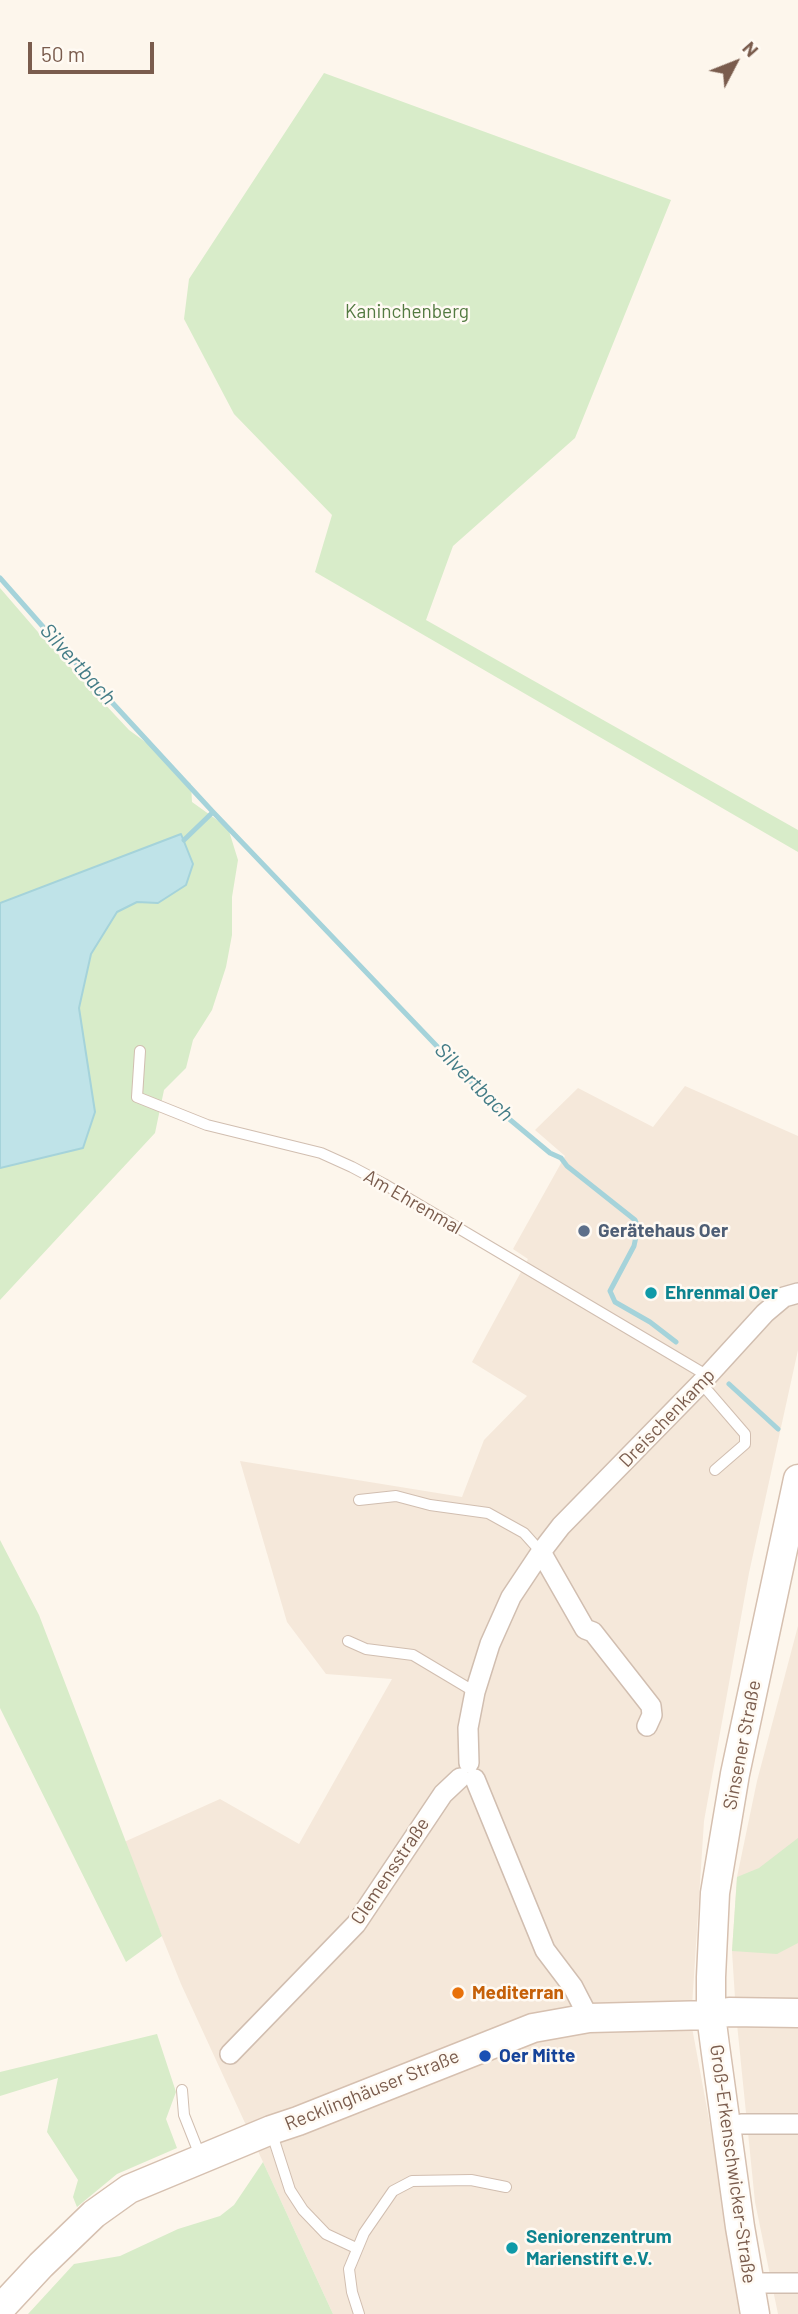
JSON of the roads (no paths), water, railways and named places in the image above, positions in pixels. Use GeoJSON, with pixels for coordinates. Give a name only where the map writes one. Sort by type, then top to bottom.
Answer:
{"type":"FeatureCollection","features":[{"type":"Feature","properties":{"kind":"street","name":"Dreischenkamp"},"geometry":{"type":"LineString","coordinates":[[589,2018],[573,1987],[545,1950],[468,1773],[468,1728],[475,1692],[490,1644],[511,1597],[561,1525],[705,1379],[765,1313],[784,1297],[798,1293]]}},
{"type":"Feature","properties":{"kind":"street","name":"Sinsener Straße"},"geometry":{"type":"LineString","coordinates":[[711,2015],[715,1894],[734,1774],[798,1479]]}},
{"type":"Feature","properties":{"kind":"street"},"geometry":{"type":"LineString","coordinates":[[541,1552],[585,1629],[593,1632],[652,1706],[652,1715],[647,1726]]}},
{"type":"Feature","properties":{"kind":"street","name":"Clemensstraße"},"geometry":{"type":"LineString","coordinates":[[230,2054],[356,1924],[443,1794],[468,1773]]}},
{"type":"Feature","properties":{"kind":"street","name":"Recklinghäuser Straße"},"geometry":{"type":"LineString","coordinates":[[0,2309],[41,2265],[111,2200],[129,2189],[271,2130],[533,2028],[589,2018],[711,2015],[729,2012],[798,2014]]}},
{"type":"Feature","properties":{"kind":"street","name":"Groß-Erkenschwicker-Straße"},"geometry":{"type":"LineString","coordinates":[[711,2015],[740,2227],[755,2314]]}},
{"type":"Feature","properties":{"kind":"street"},"geometry":{"type":"LineString","coordinates":[[741,2124],[798,2124]]}},
{"type":"Feature","properties":{"kind":"street"},"geometry":{"type":"LineString","coordinates":[[750,2283],[798,2283]]}},
{"type":"Feature","properties":{"kind":"lane","name":"Am Ehrenmal"},"geometry":{"type":"LineString","coordinates":[[140,1051],[137,1097],[207,1125],[321,1153],[352,1167],[705,1379]]}},
{"type":"Feature","properties":{"kind":"lane"},"geometry":{"type":"LineString","coordinates":[[705,1379],[746,1434],[746,1444],[715,1470]]}},
{"type":"Feature","properties":{"kind":"lane"},"geometry":{"type":"LineString","coordinates":[[359,1500],[396,1496],[430,1505],[488,1513],[524,1533],[541,1552]]}},
{"type":"Feature","properties":{"kind":"lane"},"geometry":{"type":"LineString","coordinates":[[348,1641],[366,1649],[413,1655],[475,1692]]}},
{"type":"Feature","properties":{"kind":"lane"},"geometry":{"type":"LineString","coordinates":[[182,2090],[184,2115],[201,2159]]}},
{"type":"Feature","properties":{"kind":"lane"},"geometry":{"type":"LineString","coordinates":[[271,2130],[290,2190],[303,2210],[326,2234],[356,2248]]}},
{"type":"Feature","properties":{"kind":"lane"},"geometry":{"type":"LineString","coordinates":[[359,2314],[349,2269],[356,2248],[379,2209],[393,2192],[412,2181],[471,2180],[506,2187]]}},
{"type":"Feature","properties":{"kind":"water"},"geometry":{"type":"Polygon","coordinates":[[[181,834],[193,864],[186,885],[158,903],[137,902],[117,912],[91,954],[79,1008],[95,1112],[83,1148],[0,1168],[0,903],[181,834]]]}},
{"type":"Feature","properties":{"kind":"waterway","name":"Silvertbach"},"geometry":{"type":"LineString","coordinates":[[0,578],[213,812],[496,1108],[635,1220],[638,1227],[634,1246],[610,1291],[615,1302],[650,1322],[676,1342]]}},
{"type":"Feature","properties":{"kind":"waterway","name":"Silvertbach"},"geometry":{"type":"LineString","coordinates":[[184,840],[213,812]]}},
{"type":"Feature","properties":{"kind":"waterway","name":"Silvertbach"},"geometry":{"type":"LineString","coordinates":[[729,1384],[778,1429]]}},
{"type":"Feature","properties":{"kind":"place","name":"Gerätehaus Oer"},"geometry":{"type":"Point","coordinates":[584,1231]}},
{"type":"Feature","properties":{"kind":"place","name":"Ehrenmal Oer"},"geometry":{"type":"Point","coordinates":[651,1293]}},
{"type":"Feature","properties":{"kind":"place","name":"Mediterran"},"geometry":{"type":"Point","coordinates":[458,1993]}},
{"type":"Feature","properties":{"kind":"place","name":"Oer Mitte"},"geometry":{"type":"Point","coordinates":[485,2056]}},
{"type":"Feature","properties":{"kind":"place","name":"Seniorenzentrum Marienstift e.V."},"geometry":{"type":"Point","coordinates":[512,2248]}},
{"type":"Feature","properties":{"kind":"park label","name":"Kaninchenberg"},"geometry":{"type":"Point","coordinates":[407,312]}}]}
